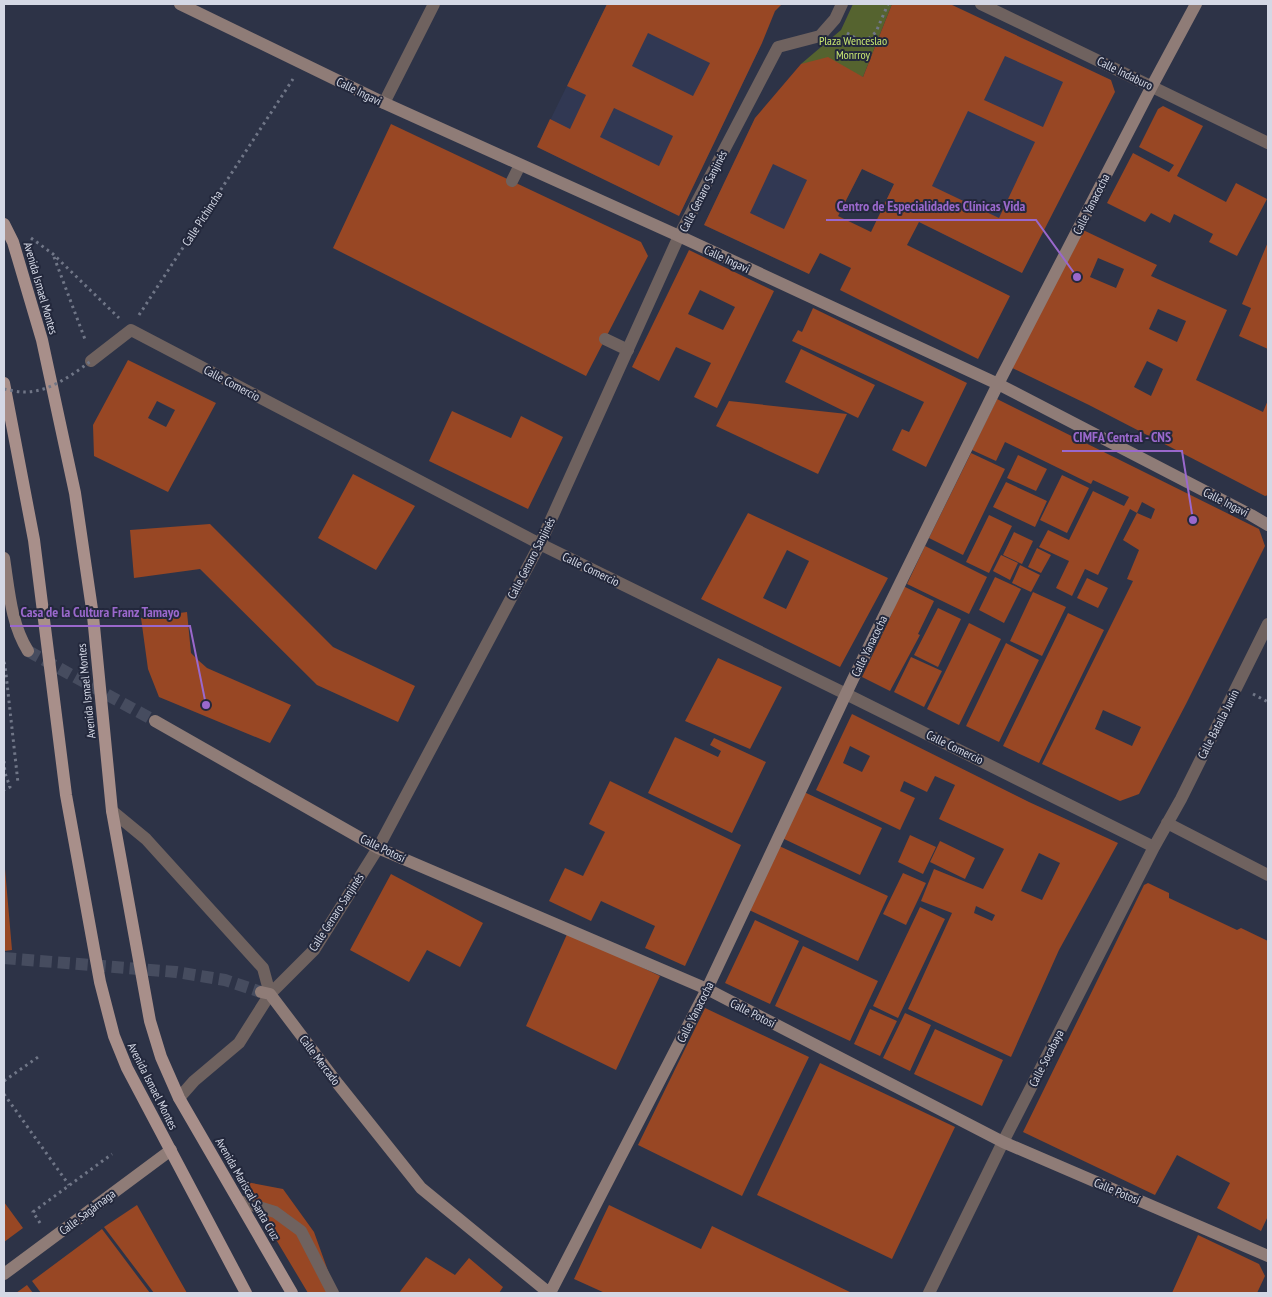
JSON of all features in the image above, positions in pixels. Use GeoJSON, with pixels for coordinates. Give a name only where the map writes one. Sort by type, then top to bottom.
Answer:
{"type":"FeatureCollection","features":[{"type":"Feature","properties":{"kind":"main road","name":"Avenida Ismael Montes"},"geometry":{"type":"LineString","coordinates":[[4,224],[13,242],[42,340],[75,493],[93,616],[112,811],[150,1021],[161,1056],[179,1098]]}},
{"type":"Feature","properties":{"kind":"main road","name":"Avenida Ismael Montes"},"geometry":{"type":"LineString","coordinates":[[4,383],[34,540],[66,795],[100,982],[114,1036],[127,1068],[171,1150]]}},
{"type":"Feature","properties":{"kind":"main road","name":"Avenida Mariscal Santa Cruz"},"geometry":{"type":"LineString","coordinates":[[179,1098],[292,1293]]}},
{"type":"Feature","properties":{"kind":"main road"},"geometry":{"type":"LineString","coordinates":[[171,1150],[246,1293]]}},
{"type":"Feature","properties":{"kind":"street","name":"Calle Ingavi"},"geometry":{"type":"LineString","coordinates":[[180,4],[384,103],[679,236],[998,384],[1268,525]]}},
{"type":"Feature","properties":{"kind":"street"},"geometry":{"type":"LineString","coordinates":[[384,103],[434,4]]}},
{"type":"Feature","properties":{"kind":"street","name":"Calle Genaro Sanjinés"},"geometry":{"type":"LineString","coordinates":[[179,1098],[194,1081],[239,1043],[266,993],[314,950],[378,848],[540,544],[679,236],[778,47],[820,36],[835,19],[842,4]]}},
{"type":"Feature","properties":{"kind":"street","name":"Calle Indaburo"},"geometry":{"type":"LineString","coordinates":[[981,4],[1268,143]]}},
{"type":"Feature","properties":{"kind":"street","name":"Calle Yanacocha"},"geometry":{"type":"LineString","coordinates":[[550,1293],[707,989],[846,694],[998,384],[1196,4]]}},
{"type":"Feature","properties":{"kind":"street"},"geometry":{"type":"LineString","coordinates":[[512,181],[520,165]]}},
{"type":"Feature","properties":{"kind":"street"},"geometry":{"type":"LineString","coordinates":[[94,359],[131,330]]}},
{"type":"Feature","properties":{"kind":"street","name":"Calle Comercio"},"geometry":{"type":"LineString","coordinates":[[131,330],[540,544],[1154,847]]}},
{"type":"Feature","properties":{"kind":"street"},"geometry":{"type":"LineString","coordinates":[[605,340],[628,350]]}},
{"type":"Feature","properties":{"kind":"street"},"geometry":{"type":"LineString","coordinates":[[4,558],[14,618],[22,642],[28,651]]}},
{"type":"Feature","properties":{"kind":"street","name":"Calle Batalla Junín"},"geometry":{"type":"LineString","coordinates":[[1167,823],[1181,799],[1268,624]]}},
{"type":"Feature","properties":{"kind":"street","name":"Calle Potosí"},"geometry":{"type":"LineString","coordinates":[[155,721],[378,848],[707,989],[1003,1142],[1268,1256]]}},
{"type":"Feature","properties":{"kind":"street","name":"Calle Mercado"},"geometry":{"type":"LineString","coordinates":[[112,811],[146,839],[263,968],[266,993],[421,1188],[550,1293]]}},
{"type":"Feature","properties":{"kind":"street"},"geometry":{"type":"LineString","coordinates":[[1167,823],[1268,875]]}},
{"type":"Feature","properties":{"kind":"street","name":"Calle Socabaya"},"geometry":{"type":"LineString","coordinates":[[929,1293],[1003,1142],[1167,823]]}},
{"type":"Feature","properties":{"kind":"street","name":"Calle Sagárnaga"},"geometry":{"type":"LineString","coordinates":[[4,1274],[171,1150]]}},
{"type":"Feature","properties":{"kind":"street"},"geometry":{"type":"LineString","coordinates":[[239,1201],[275,1212],[301,1231],[333,1293]]}},
{"type":"Feature","properties":{"kind":"path","name":"Calle Pichincha"},"geometry":{"type":"LineString","coordinates":[[131,330],[302,64]]}},
{"type":"Feature","properties":{"kind":"path"},"geometry":{"type":"LineString","coordinates":[[25,234],[53,254],[131,330]]}},
{"type":"Feature","properties":{"kind":"path"},"geometry":{"type":"LineString","coordinates":[[4,389],[24,392],[44,388],[72,374],[94,359],[87,346],[53,254]]}},
{"type":"Feature","properties":{"kind":"path"},"geometry":{"type":"LineString","coordinates":[[4,662],[18,783]]}},
{"type":"Feature","properties":{"kind":"path"},"geometry":{"type":"LineString","coordinates":[[4,761],[5,773],[10,786],[4,790]]}},
{"type":"Feature","properties":{"kind":"path"},"geometry":{"type":"LineString","coordinates":[[4,1081],[41,1055]]}},
{"type":"Feature","properties":{"kind":"path"},"geometry":{"type":"LineString","coordinates":[[4,1094],[69,1185]]}},
{"type":"Feature","properties":{"kind":"path"},"geometry":{"type":"LineString","coordinates":[[33,1212],[112,1154]]}},
{"type":"Feature","properties":{"kind":"shaded area"},"geometry":{"type":"Polygon","coordinates":[[[607,4],[679,4],[762,43],[679,216],[537,147],[607,4]]]}},
{"type":"Feature","properties":{"kind":"shaded area"},"geometry":{"type":"Polygon","coordinates":[[[997,26],[1111,80],[1022,273],[884,205],[894,184],[862,169],[809,274],[704,225],[755,118],[863,77],[928,108],[964,99],[997,26]]]}},
{"type":"Feature","properties":{"kind":"green space","name":"Plaza Wenceslao Monrroy"},"geometry":{"type":"Polygon","coordinates":[[[853,4],[892,4],[863,77],[801,64],[841,30],[853,4]]]}},
{"type":"Feature","properties":{"kind":"building"},"geometry":{"type":"Polygon","coordinates":[[[607,4],[782,4],[775,11],[762,43],[679,216],[537,147],[550,119],[570,129],[586,95],[567,86],[607,4]],[[648,33],[632,66],[693,96],[710,63],[648,33]],[[614,108],[600,137],[659,166],[673,136],[614,108]]]}},
{"type":"Feature","properties":{"kind":"building"},"geometry":{"type":"Polygon","coordinates":[[[892,4],[950,4],[1111,80],[1115,92],[1022,273],[919,222],[907,245],[1010,296],[978,359],[840,290],[851,268],[820,253],[809,274],[704,225],[755,118],[801,64],[828,57],[863,77],[892,4]],[[1005,56],[984,100],[1043,127],[1063,82],[1005,56]],[[968,111],[932,186],[999,218],[1035,142],[968,111]],[[773,164],[750,213],[784,229],[807,180],[773,164]],[[862,169],[838,216],[871,232],[894,184],[862,169]]]}},
{"type":"Feature","properties":{"kind":"building"},"geometry":{"type":"Polygon","coordinates":[[[1163,106],[1203,126],[1177,176],[1226,202],[1236,183],[1267,199],[1237,256],[1209,242],[1213,234],[1174,214],[1170,223],[1151,213],[1145,222],[1107,203],[1133,153],[1169,172],[1174,165],[1139,147],[1158,109],[1163,106]]]}},
{"type":"Feature","properties":{"kind":"building"},"geometry":{"type":"Polygon","coordinates":[[[391,124],[641,242],[648,256],[586,376],[333,248],[391,124]]]}},
{"type":"Feature","properties":{"kind":"building"},"geometry":{"type":"Polygon","coordinates":[[[1083,230],[1157,265],[1151,276],[1227,310],[1196,380],[1263,412],[1268,400],[1268,495],[1265,496],[1089,405],[1008,366],[1083,230]],[[1098,258],[1090,277],[1116,288],[1124,269],[1098,258]],[[1158,309],[1149,329],[1177,342],[1186,321],[1158,309]],[[1147,361],[1134,387],[1151,396],[1163,369],[1147,361]]]}},
{"type":"Feature","properties":{"kind":"building"},"geometry":{"type":"Polygon","coordinates":[[[1268,242],[1268,349],[1239,336],[1251,308],[1242,304],[1268,242]]]}},
{"type":"Feature","properties":{"kind":"building"},"geometry":{"type":"Polygon","coordinates":[[[689,250],[774,291],[717,408],[694,397],[711,363],[676,347],[659,381],[632,367],[689,250]],[[700,290],[688,314],[723,330],[735,307],[700,290]]]}},
{"type":"Feature","properties":{"kind":"building"},"geometry":{"type":"Polygon","coordinates":[[[813,308],[967,383],[926,467],[892,450],[902,429],[909,432],[924,402],[792,341],[798,330],[802,332],[813,308]]]}},
{"type":"Feature","properties":{"kind":"building"},"geometry":{"type":"Polygon","coordinates":[[[801,349],[875,385],[858,418],[785,382],[801,349]]]}},
{"type":"Feature","properties":{"kind":"building"},"geometry":{"type":"Polygon","coordinates":[[[128,360],[216,403],[168,492],[94,456],[93,425],[128,360]],[[157,401],[148,418],[166,427],[175,410],[157,401]]]}},
{"type":"Feature","properties":{"kind":"building"},"geometry":{"type":"Polygon","coordinates":[[[997,399],[1259,529],[1265,546],[1139,794],[1120,801],[1042,764],[1133,581],[1127,579],[1139,550],[1123,540],[1137,513],[1130,509],[1098,575],[1085,569],[1072,596],[1056,588],[1069,561],[1039,547],[1048,530],[1069,540],[1093,491],[1124,506],[1129,497],[1093,480],[1091,484],[1005,442],[996,461],[972,450],[997,399]],[[1142,502],[1137,513],[1151,519],[1155,509],[1142,502]],[[1103,710],[1095,729],[1132,746],[1141,727],[1103,710]]]}},
{"type":"Feature","properties":{"kind":"building"},"geometry":{"type":"Polygon","coordinates":[[[729,401],[847,414],[818,474],[716,426],[729,401]]]}},
{"type":"Feature","properties":{"kind":"building"},"geometry":{"type":"Polygon","coordinates":[[[452,411],[511,438],[521,416],[563,437],[528,509],[429,461],[452,411]]]}},
{"type":"Feature","properties":{"kind":"building"},"geometry":{"type":"Polygon","coordinates":[[[971,453],[1005,469],[963,555],[929,538],[971,453]]]}},
{"type":"Feature","properties":{"kind":"building"},"geometry":{"type":"Polygon","coordinates":[[[1018,455],[1047,469],[1036,491],[1007,478],[1018,455]]]}},
{"type":"Feature","properties":{"kind":"building"},"geometry":{"type":"Polygon","coordinates":[[[353,474],[415,506],[376,570],[318,538],[353,474]]]}},
{"type":"Feature","properties":{"kind":"building"},"geometry":{"type":"Polygon","coordinates":[[[1062,475],[1089,488],[1067,533],[1040,520],[1062,475]]]}},
{"type":"Feature","properties":{"kind":"building"},"geometry":{"type":"Polygon","coordinates":[[[1006,482],[1047,501],[1035,527],[993,507],[1006,482]]]}},
{"type":"Feature","properties":{"kind":"building"},"geometry":{"type":"Polygon","coordinates":[[[748,513],[888,578],[840,667],[701,599],[748,513]],[[787,550],[763,598],[786,609],[809,561],[787,550]]]}},
{"type":"Feature","properties":{"kind":"building"},"geometry":{"type":"Polygon","coordinates":[[[989,515],[1012,526],[989,573],[966,562],[989,515]]]}},
{"type":"Feature","properties":{"kind":"building"},"geometry":{"type":"Polygon","coordinates":[[[210,524],[333,647],[415,686],[398,722],[317,685],[200,569],[134,578],[130,530],[210,524]]]}},
{"type":"Feature","properties":{"kind":"building"},"geometry":{"type":"Polygon","coordinates":[[[1014,532],[1033,541],[1022,564],[1003,555],[1014,532]]]}},
{"type":"Feature","properties":{"kind":"building"},"geometry":{"type":"Polygon","coordinates":[[[925,546],[987,577],[969,614],[907,584],[925,546]]]}},
{"type":"Feature","properties":{"kind":"building"},"geometry":{"type":"Polygon","coordinates":[[[1037,548],[1051,555],[1041,573],[1028,567],[1037,548]]]}},
{"type":"Feature","properties":{"kind":"building"},"geometry":{"type":"Polygon","coordinates":[[[1001,555],[1018,563],[1010,580],[993,571],[1001,555]]]}},
{"type":"Feature","properties":{"kind":"building"},"geometry":{"type":"Polygon","coordinates":[[[1020,565],[1040,575],[1031,592],[1012,583],[1020,565]]]}},
{"type":"Feature","properties":{"kind":"building"},"geometry":{"type":"Polygon","coordinates":[[[995,577],[1021,589],[1004,623],[979,610],[995,577]]]}},
{"type":"Feature","properties":{"kind":"building"},"geometry":{"type":"Polygon","coordinates":[[[1087,578],[1108,588],[1098,608],[1077,598],[1087,578]]]}},
{"type":"Feature","properties":{"kind":"building"},"geometry":{"type":"Polygon","coordinates":[[[903,586],[934,601],[918,634],[920,635],[890,691],[862,677],[903,586]]]}},
{"type":"Feature","properties":{"kind":"building"},"geometry":{"type":"Polygon","coordinates":[[[1033,592],[1066,607],[1042,656],[1010,641],[1033,592]]]}},
{"type":"Feature","properties":{"kind":"building"},"geometry":{"type":"Polygon","coordinates":[[[938,608],[961,619],[938,667],[914,655],[938,608]]]}},
{"type":"Feature","properties":{"kind":"building"},"geometry":{"type":"Polygon","coordinates":[[[187,612],[191,653],[198,660],[207,668],[291,705],[270,743],[159,697],[148,669],[141,618],[187,612]]]}},
{"type":"Feature","properties":{"kind":"building"},"geometry":{"type":"Polygon","coordinates":[[[1068,613],[1104,630],[1039,763],[1003,746],[1068,613]]]}},
{"type":"Feature","properties":{"kind":"building"},"geometry":{"type":"Polygon","coordinates":[[[969,623],[1001,639],[959,725],[927,709],[969,623]]]}},
{"type":"Feature","properties":{"kind":"building"},"geometry":{"type":"Polygon","coordinates":[[[1006,643],[1039,660],[999,742],[966,726],[1006,643]]]}},
{"type":"Feature","properties":{"kind":"building"},"geometry":{"type":"Polygon","coordinates":[[[911,657],[942,671],[924,707],[894,692],[911,657]]]}},
{"type":"Feature","properties":{"kind":"building"},"geometry":{"type":"Polygon","coordinates":[[[718,658],[782,687],[750,749],[685,721],[718,658]]]}},
{"type":"Feature","properties":{"kind":"building"},"geometry":{"type":"Polygon","coordinates":[[[852,714],[1029,802],[1118,843],[1059,950],[1011,1057],[908,1009],[952,913],[921,901],[934,869],[983,889],[1004,849],[939,819],[955,785],[935,776],[927,792],[904,781],[900,791],[915,798],[900,830],[816,790],[852,714]],[[850,746],[843,763],[862,772],[870,756],[850,746]],[[1039,853],[1021,891],[1042,900],[1060,863],[1039,853]],[[976,906],[974,913],[992,921],[995,915],[976,906]]]}},
{"type":"Feature","properties":{"kind":"building"},"geometry":{"type":"Polygon","coordinates":[[[675,737],[718,757],[721,751],[710,745],[714,738],[766,762],[732,833],[648,793],[675,737]]]}},
{"type":"Feature","properties":{"kind":"building"},"geometry":{"type":"Polygon","coordinates":[[[610,781],[741,845],[685,966],[645,948],[655,926],[601,901],[591,921],[549,901],[565,868],[583,876],[605,832],[589,824],[610,781]]]}},
{"type":"Feature","properties":{"kind":"building"},"geometry":{"type":"Polygon","coordinates":[[[804,792],[882,828],[860,875],[782,838],[804,792]]]}},
{"type":"Feature","properties":{"kind":"building"},"geometry":{"type":"Polygon","coordinates":[[[910,835],[936,847],[923,874],[898,862],[910,835]]]}},
{"type":"Feature","properties":{"kind":"building"},"geometry":{"type":"Polygon","coordinates":[[[940,841],[975,858],[965,879],[930,862],[940,841]]]}},
{"type":"Feature","properties":{"kind":"building"},"geometry":{"type":"Polygon","coordinates":[[[777,845],[888,896],[858,961],[747,909],[777,845]]]}},
{"type":"Feature","properties":{"kind":"building"},"geometry":{"type":"Polygon","coordinates":[[[4,869],[12,950],[4,951],[4,869]]]}},
{"type":"Feature","properties":{"kind":"building"},"geometry":{"type":"Polygon","coordinates":[[[903,873],[926,883],[906,925],[883,914],[903,873]]]}},
{"type":"Feature","properties":{"kind":"building"},"geometry":{"type":"Polygon","coordinates":[[[391,874],[483,923],[460,967],[427,950],[409,982],[350,950],[391,874]]]}},
{"type":"Feature","properties":{"kind":"building"},"geometry":{"type":"Polygon","coordinates":[[[1148,883],[1169,893],[1169,898],[1237,930],[1241,928],[1268,941],[1268,1216],[1261,1231],[1217,1208],[1230,1183],[1177,1155],[1155,1195],[1023,1132],[1144,885],[1148,883]]]}},
{"type":"Feature","properties":{"kind":"building"},"geometry":{"type":"Polygon","coordinates":[[[920,907],[945,919],[898,1018],[873,1006],[920,907]]]}},
{"type":"Feature","properties":{"kind":"building"},"geometry":{"type":"Polygon","coordinates":[[[755,920],[799,941],[770,1004],[725,983],[755,920]]]}},
{"type":"Feature","properties":{"kind":"building"},"geometry":{"type":"Polygon","coordinates":[[[568,932],[660,976],[616,1070],[526,1026],[568,932]]]}},
{"type":"Feature","properties":{"kind":"building"},"geometry":{"type":"Polygon","coordinates":[[[803,946],[878,981],[850,1041],[775,1006],[803,946]]]}},
{"type":"Feature","properties":{"kind":"building"},"geometry":{"type":"Polygon","coordinates":[[[705,1008],[809,1057],[742,1196],[638,1145],[705,1008]]]}},
{"type":"Feature","properties":{"kind":"building"},"geometry":{"type":"Polygon","coordinates":[[[870,1009],[897,1021],[880,1056],[854,1044],[870,1009]]]}},
{"type":"Feature","properties":{"kind":"building"},"geometry":{"type":"Polygon","coordinates":[[[905,1013],[931,1025],[910,1071],[883,1058],[905,1013]]]}},
{"type":"Feature","properties":{"kind":"building"},"geometry":{"type":"Polygon","coordinates":[[[935,1029],[1003,1060],[982,1106],[914,1074],[935,1029]]]}},
{"type":"Feature","properties":{"kind":"building"},"geometry":{"type":"Polygon","coordinates":[[[820,1063],[955,1127],[892,1259],[757,1195],[820,1063]]]}},
{"type":"Feature","properties":{"kind":"building"},"geometry":{"type":"Polygon","coordinates":[[[241,1181],[283,1189],[314,1232],[336,1293],[308,1293],[241,1181]]]}},
{"type":"Feature","properties":{"kind":"building"},"geometry":{"type":"Polygon","coordinates":[[[4,1202],[23,1228],[4,1242],[4,1202]]]}},
{"type":"Feature","properties":{"kind":"building"},"geometry":{"type":"Polygon","coordinates":[[[137,1205],[187,1293],[154,1293],[104,1227],[137,1205]]]}},
{"type":"Feature","properties":{"kind":"building"},"geometry":{"type":"Polygon","coordinates":[[[609,1205],[701,1249],[712,1226],[852,1293],[605,1293],[574,1279],[609,1205]]]}},
{"type":"Feature","properties":{"kind":"building"},"geometry":{"type":"Polygon","coordinates":[[[102,1229],[150,1293],[41,1293],[32,1281],[102,1229]]]}},
{"type":"Feature","properties":{"kind":"building"},"geometry":{"type":"Polygon","coordinates":[[[1198,1235],[1259,1264],[1265,1276],[1257,1293],[1172,1293],[1198,1235]]]}},
{"type":"Feature","properties":{"kind":"building"},"geometry":{"type":"Polygon","coordinates":[[[426,1257],[455,1275],[469,1258],[503,1287],[499,1293],[399,1293],[426,1257]]]}},
{"type":"Feature","properties":{"kind":"building"},"geometry":{"type":"Polygon","coordinates":[[[27,1285],[33,1293],[16,1293],[27,1285]]]}},
{"type":"Feature","properties":{"kind":"tunnel"},"geometry":{"type":"LineString","coordinates":[[28,651],[155,721]]}},
{"type":"Feature","properties":{"kind":"tunnel"},"geometry":{"type":"LineString","coordinates":[[4,958],[176,972],[225,980],[261,992]]}},
{"type":"Feature","properties":{"kind":"place","name":"Centro de Especialidades Clínicas Vida"},"geometry":{"type":"Point","coordinates":[1077,277]}},
{"type":"Feature","properties":{"kind":"place","name":"CIMFA Central - CNS"},"geometry":{"type":"Point","coordinates":[1193,520]}},
{"type":"Feature","properties":{"kind":"place","name":"Casa de la Cultura Franz Tamayo"},"geometry":{"type":"Point","coordinates":[206,705]}}]}
